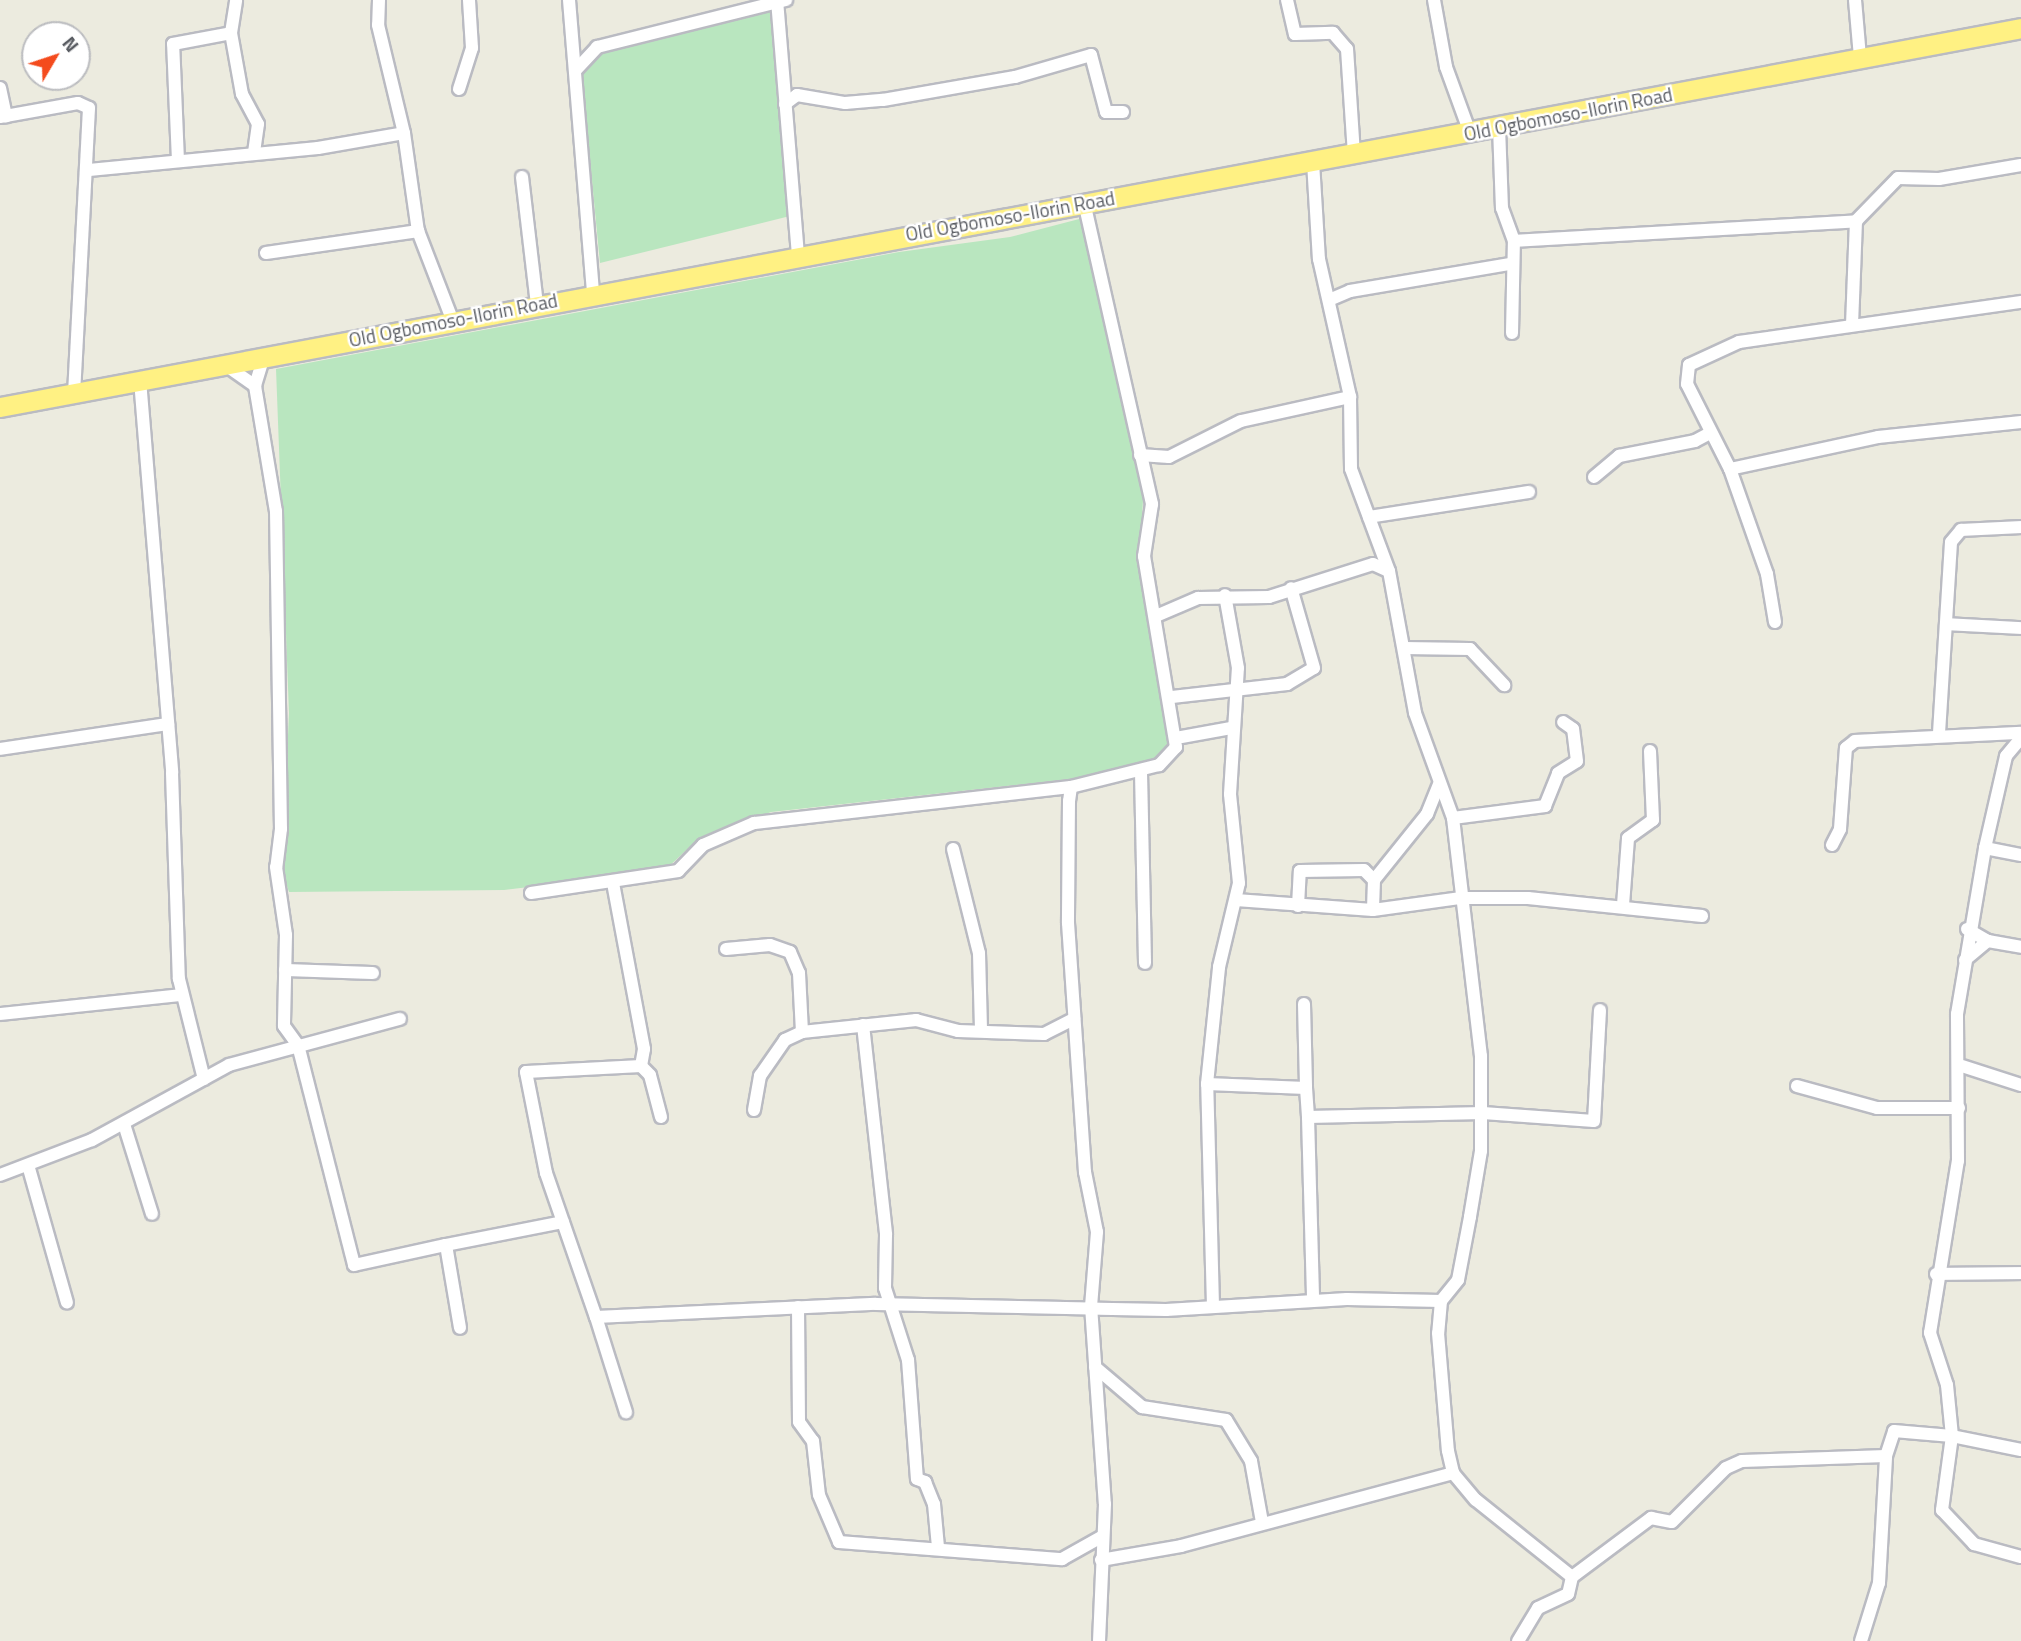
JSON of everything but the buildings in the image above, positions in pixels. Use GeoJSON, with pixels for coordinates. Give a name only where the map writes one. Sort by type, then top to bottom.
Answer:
{"type":"FeatureCollection","features":[{"type":"Feature","properties":{"kind":"highway","name":"Old Ogbomoso-Ilorin Road"},"geometry":{"type":"LineString","coordinates":[[0,407],[537,303],[1354,155],[2021,28]]}},
{"type":"Feature","properties":{"kind":"street"},"geometry":{"type":"LineString","coordinates":[[236,0],[231,33],[242,94],[258,124],[254,152]]}},
{"type":"Feature","properties":{"kind":"street"},"geometry":{"type":"LineString","coordinates":[[379,0],[378,24],[404,133],[418,231],[452,320]]}},
{"type":"Feature","properties":{"kind":"street"},"geometry":{"type":"LineString","coordinates":[[459,89],[472,48],[469,0]]}},
{"type":"Feature","properties":{"kind":"street"},"geometry":{"type":"LineString","coordinates":[[569,0],[593,293]]}},
{"type":"Feature","properties":{"kind":"street"},"geometry":{"type":"LineString","coordinates":[[1287,0],[1295,34],[1333,33],[1347,49],[1354,155]]}},
{"type":"Feature","properties":{"kind":"street"},"geometry":{"type":"LineString","coordinates":[[1434,0],[1446,67],[1469,133]]}},
{"type":"Feature","properties":{"kind":"street"},"geometry":{"type":"LineString","coordinates":[[1855,0],[1860,57]]}},
{"type":"Feature","properties":{"kind":"street"},"geometry":{"type":"LineString","coordinates":[[575,71],[597,47],[780,1],[785,104],[799,254]]}},
{"type":"Feature","properties":{"kind":"street"},"geometry":{"type":"LineString","coordinates":[[178,161],[173,44],[231,33]]}},
{"type":"Feature","properties":{"kind":"street"},"geometry":{"type":"LineString","coordinates":[[785,104],[797,95],[845,103],[883,100],[1015,77],[1091,55],[1106,112],[1123,113]]}},
{"type":"Feature","properties":{"kind":"street"},"geometry":{"type":"LineString","coordinates":[[0,88],[3,116],[85,104],[91,118],[89,170],[78,248],[74,391]]}},
{"type":"Feature","properties":{"kind":"street"},"geometry":{"type":"LineString","coordinates":[[1499,127],[1503,208],[1514,241],[1509,264],[1511,333]]}},
{"type":"Feature","properties":{"kind":"street"},"geometry":{"type":"LineString","coordinates":[[89,170],[404,133]]}},
{"type":"Feature","properties":{"kind":"street"},"geometry":{"type":"LineString","coordinates":[[1313,162],[1318,250],[1350,397],[1351,469],[1389,571],[1415,713],[1453,818],[1483,1113],[1462,1267],[1441,1301],[1438,1333],[1453,1473],[1476,1500],[1572,1577]]}},
{"type":"Feature","properties":{"kind":"street"},"geometry":{"type":"LineString","coordinates":[[1514,241],[1619,240],[1755,223],[1856,221],[1898,178],[1939,179],[2021,165]]}},
{"type":"Feature","properties":{"kind":"street"},"geometry":{"type":"LineString","coordinates":[[522,177],[537,303]]}},
{"type":"Feature","properties":{"kind":"street"},"geometry":{"type":"LineString","coordinates":[[531,893],[613,883],[678,871],[703,845],[754,822],[1071,787],[1141,772],[1167,761],[1175,738],[1172,697],[1144,556],[1152,504],[1084,202]]}},
{"type":"Feature","properties":{"kind":"street"},"geometry":{"type":"LineString","coordinates":[[1852,325],[1860,253],[1856,221]]}},
{"type":"Feature","properties":{"kind":"street"},"geometry":{"type":"LineString","coordinates":[[267,253],[418,231]]}},
{"type":"Feature","properties":{"kind":"street"},"geometry":{"type":"LineString","coordinates":[[1329,300],[1350,291],[1509,264]]}},
{"type":"Feature","properties":{"kind":"street"},"geometry":{"type":"LineString","coordinates":[[1775,622],[1767,574],[1730,469],[1687,384],[1689,365],[1739,342],[2021,302]]}},
{"type":"Feature","properties":{"kind":"street"},"geometry":{"type":"LineString","coordinates":[[264,356],[255,386],[276,511],[281,828],[276,867],[285,970],[284,1026],[299,1045],[354,1265],[563,1222]]}},
{"type":"Feature","properties":{"kind":"street"},"geometry":{"type":"LineString","coordinates":[[224,364],[255,386]]}},
{"type":"Feature","properties":{"kind":"street"},"geometry":{"type":"LineString","coordinates":[[140,380],[167,724],[181,995],[204,1079]]}},
{"type":"Feature","properties":{"kind":"street"},"geometry":{"type":"LineString","coordinates":[[1140,455],[1169,457],[1233,424],[1350,397]]}},
{"type":"Feature","properties":{"kind":"street"},"geometry":{"type":"LineString","coordinates":[[1730,469],[1878,437],[2021,422]]}},
{"type":"Feature","properties":{"kind":"street"},"geometry":{"type":"LineString","coordinates":[[1594,477],[1619,456],[1696,441],[1710,433]]}},
{"type":"Feature","properties":{"kind":"street"},"geometry":{"type":"LineString","coordinates":[[1369,517],[1529,492]]}},
{"type":"Feature","properties":{"kind":"street"},"geometry":{"type":"LineString","coordinates":[[1939,733],[1955,535],[2021,527]]}},
{"type":"Feature","properties":{"kind":"street"},"geometry":{"type":"LineString","coordinates":[[1156,616],[1175,604],[1225,595],[1269,597],[1373,564],[1389,571]]}},
{"type":"Feature","properties":{"kind":"street"},"geometry":{"type":"LineString","coordinates":[[1172,697],[1287,684],[1314,668],[1291,588]]}},
{"type":"Feature","properties":{"kind":"street"},"geometry":{"type":"LineString","coordinates":[[1213,1306],[1207,1084],[1219,967],[1236,901],[1231,728],[1238,688],[1225,595]]}},
{"type":"Feature","properties":{"kind":"street"},"geometry":{"type":"LineString","coordinates":[[1946,624],[2021,628]]}},
{"type":"Feature","properties":{"kind":"street"},"geometry":{"type":"LineString","coordinates":[[1404,648],[1470,649],[1504,685]]}},
{"type":"Feature","properties":{"kind":"street"},"geometry":{"type":"LineString","coordinates":[[1453,818],[1545,806],[1558,773],[1577,761],[1573,729],[1563,722]]}},
{"type":"Feature","properties":{"kind":"street"},"geometry":{"type":"LineString","coordinates":[[0,748],[167,724]]}},
{"type":"Feature","properties":{"kind":"street"},"geometry":{"type":"LineString","coordinates":[[1175,738],[1231,728]]}},
{"type":"Feature","properties":{"kind":"street"},"geometry":{"type":"LineString","coordinates":[[1832,845],[1840,829],[1846,748],[1878,737],[1939,733],[2021,736]]}},
{"type":"Feature","properties":{"kind":"street"},"geometry":{"type":"LineString","coordinates":[[2021,736],[2006,756],[1967,929],[1957,1014],[1962,1066],[1958,1161],[1936,1273],[1930,1333],[1947,1385],[1952,1436],[1942,1510],[1974,1544],[2021,1557]]}},
{"type":"Feature","properties":{"kind":"street"},"geometry":{"type":"LineString","coordinates":[[1623,905],[1628,838],[1653,820],[1650,751]]}},
{"type":"Feature","properties":{"kind":"street"},"geometry":{"type":"LineString","coordinates":[[1141,772],[1145,963]]}},
{"type":"Feature","properties":{"kind":"street"},"geometry":{"type":"LineString","coordinates":[[1373,910],[1374,880],[1427,814],[1440,784]]}},
{"type":"Feature","properties":{"kind":"street"},"geometry":{"type":"LineString","coordinates":[[1071,787],[1074,1019],[1085,1172],[1097,1232],[1091,1306],[1103,1536],[1099,1641]]}},
{"type":"Feature","properties":{"kind":"street"},"geometry":{"type":"LineString","coordinates":[[1984,848],[2021,855]]}},
{"type":"Feature","properties":{"kind":"street"},"geometry":{"type":"LineString","coordinates":[[953,849],[979,953],[981,1029]]}},
{"type":"Feature","properties":{"kind":"street"},"geometry":{"type":"LineString","coordinates":[[1298,906],[1300,871],[1364,870],[1374,880]]}},
{"type":"Feature","properties":{"kind":"street"},"geometry":{"type":"LineString","coordinates":[[613,883],[645,1049],[641,1066]]}},
{"type":"Feature","properties":{"kind":"street"},"geometry":{"type":"LineString","coordinates":[[1236,901],[1373,910],[1461,898],[1623,905],[1702,916]]}},
{"type":"Feature","properties":{"kind":"street"},"geometry":{"type":"LineString","coordinates":[[1967,929],[1988,941],[2021,947]]}},
{"type":"Feature","properties":{"kind":"street"},"geometry":{"type":"LineString","coordinates":[[1965,960],[1988,941]]}},
{"type":"Feature","properties":{"kind":"street"},"geometry":{"type":"LineString","coordinates":[[726,950],[770,945],[790,952],[799,974],[802,1032]]}},
{"type":"Feature","properties":{"kind":"street"},"geometry":{"type":"LineString","coordinates":[[285,970],[373,973]]}},
{"type":"Feature","properties":{"kind":"street"},"geometry":{"type":"LineString","coordinates":[[0,1014],[181,995]]}},
{"type":"Feature","properties":{"kind":"street"},"geometry":{"type":"LineString","coordinates":[[1304,1004],[1313,1300]]}},
{"type":"Feature","properties":{"kind":"street"},"geometry":{"type":"LineString","coordinates":[[1308,1117],[1483,1113],[1594,1122],[1600,1010]]}},
{"type":"Feature","properties":{"kind":"street"},"geometry":{"type":"LineString","coordinates":[[0,1175],[124,1124],[204,1079],[299,1045],[400,1019]]}},
{"type":"Feature","properties":{"kind":"street"},"geometry":{"type":"LineString","coordinates":[[754,1110],[760,1076],[785,1040],[802,1032],[916,1020],[958,1031],[981,1029],[1044,1034],[1074,1019]]}},
{"type":"Feature","properties":{"kind":"street"},"geometry":{"type":"LineString","coordinates":[[863,1025],[886,1235],[885,1288],[893,1304],[911,1374],[917,1479],[925,1482],[934,1504],[938,1547]]}},
{"type":"Feature","properties":{"kind":"street"},"geometry":{"type":"LineString","coordinates":[[626,1412],[546,1174],[526,1072],[641,1066],[650,1074],[660,1117]]}},
{"type":"Feature","properties":{"kind":"street"},"geometry":{"type":"LineString","coordinates":[[1962,1066],[2021,1085]]}},
{"type":"Feature","properties":{"kind":"street"},"geometry":{"type":"LineString","coordinates":[[1207,1084],[1306,1088]]}},
{"type":"Feature","properties":{"kind":"street"},"geometry":{"type":"LineString","coordinates":[[1797,1086],[1877,1108],[1959,1108]]}},
{"type":"Feature","properties":{"kind":"street"},"geometry":{"type":"LineString","coordinates":[[124,1124],[152,1214]]}},
{"type":"Feature","properties":{"kind":"street"},"geometry":{"type":"LineString","coordinates":[[28,1165],[66,1303]]}},
{"type":"Feature","properties":{"kind":"street"},"geometry":{"type":"LineString","coordinates":[[446,1245],[460,1328]]}},
{"type":"Feature","properties":{"kind":"street"},"geometry":{"type":"LineString","coordinates":[[1936,1273],[2021,1273]]}},
{"type":"Feature","properties":{"kind":"street"},"geometry":{"type":"LineString","coordinates":[[596,1317],[893,1304],[1213,1306],[1313,1300],[1441,1301]]}},
{"type":"Feature","properties":{"kind":"street"},"geometry":{"type":"LineString","coordinates":[[798,1307],[799,1422],[815,1447],[820,1495],[834,1537],[918,1552],[938,1547],[1062,1559],[1103,1536]]}},
{"type":"Feature","properties":{"kind":"street"},"geometry":{"type":"LineString","coordinates":[[1095,1367],[1142,1407],[1226,1420],[1251,1461],[1262,1522]]}},
{"type":"Feature","properties":{"kind":"street"},"geometry":{"type":"LineString","coordinates":[[1861,1641],[1879,1583],[1886,1456],[1894,1431],[1952,1436],[2021,1450]]}},
{"type":"Feature","properties":{"kind":"street"},"geometry":{"type":"LineString","coordinates":[[1518,1641],[1538,1608],[1568,1594],[1572,1577],[1600,1550],[1636,1534],[1651,1518],[1672,1522],[1726,1468],[1742,1461],[1886,1456]]}},
{"type":"Feature","properties":{"kind":"street"},"geometry":{"type":"LineString","coordinates":[[1101,1560],[1145,1555],[1453,1473]]}},
{"type":"Feature","properties":{"kind":"green space"},"geometry":{"type":"Polygon","coordinates":[[[765,9],[773,11],[790,216],[600,263],[581,67],[606,49],[765,9]]]}},
{"type":"Feature","properties":{"kind":"green space"},"geometry":{"type":"Polygon","coordinates":[[[1083,218],[1143,500],[1140,552],[1170,742],[1163,755],[1144,767],[1088,777],[771,812],[695,842],[664,871],[504,890],[289,892],[282,871],[289,713],[276,369],[899,252],[1010,237],[1083,218]]]}}]}
